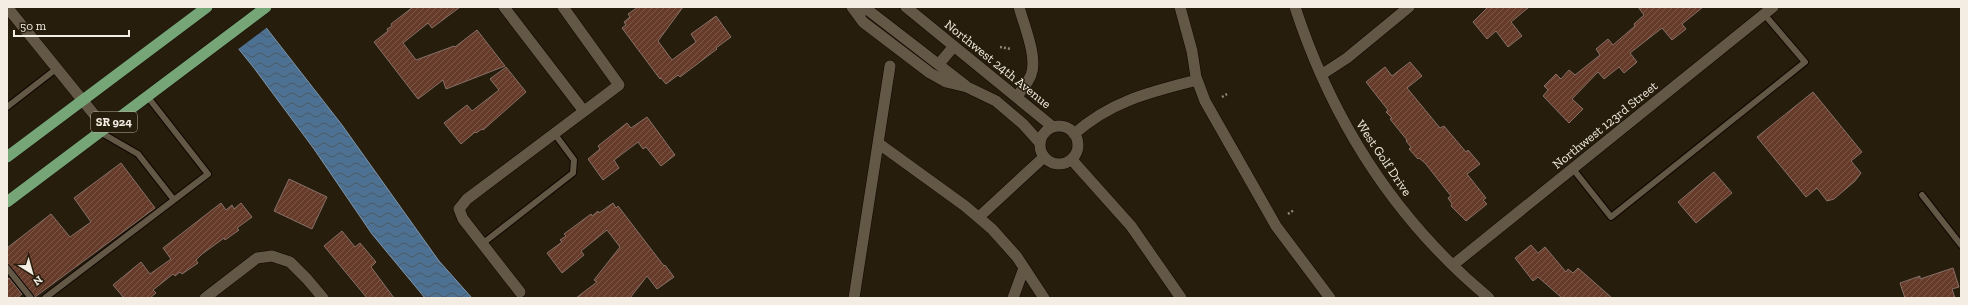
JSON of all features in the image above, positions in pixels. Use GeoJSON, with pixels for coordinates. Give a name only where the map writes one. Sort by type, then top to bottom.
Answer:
{"type":"FeatureCollection","features":[{"type":"Feature","properties":{"kind":"highway","name":"SR 924"},"geometry":{"type":"LineString","coordinates":[[7,202],[264,9]]}},
{"type":"Feature","properties":{"kind":"highway","name":"SR 924"},"geometry":{"type":"LineString","coordinates":[[7,156],[203,10]]}},
{"type":"Feature","properties":{"kind":"street"},"geometry":{"type":"LineString","coordinates":[[7,7],[81,100],[102,130]]}},
{"type":"Feature","properties":{"kind":"street"},"geometry":{"type":"LineString","coordinates":[[504,7],[584,110]]}},
{"type":"Feature","properties":{"kind":"street"},"geometry":{"type":"LineString","coordinates":[[520,292],[463,219],[459,209],[467,199],[619,85],[563,7]]}},
{"type":"Feature","properties":{"kind":"street","name":"Northwest 24th Avenue"},"geometry":{"type":"LineString","coordinates":[[906,7],[1053,127]]}},
{"type":"Feature","properties":{"kind":"street"},"geometry":{"type":"LineString","coordinates":[[1017,97],[1031,76],[1033,65],[1030,45],[1019,7]]}},
{"type":"Feature","properties":{"kind":"street"},"geometry":{"type":"LineString","coordinates":[[1180,7],[1197,80],[1212,114],[1268,214],[1330,298]]}},
{"type":"Feature","properties":{"kind":"street","name":"West Golf Drive"},"geometry":{"type":"LineString","coordinates":[[1295,7],[1321,75],[1345,126],[1383,186],[1413,223],[1453,265],[1490,298]]}},
{"type":"Feature","properties":{"kind":"street"},"geometry":{"type":"LineString","coordinates":[[1321,75],[1346,58],[1409,7]]}},
{"type":"Feature","properties":{"kind":"street","name":"Northwest 123rd Street"},"geometry":{"type":"LineString","coordinates":[[1453,265],[1773,7]]}},
{"type":"Feature","properties":{"kind":"street"},"geometry":{"type":"LineString","coordinates":[[854,8],[868,10],[967,87]]}},
{"type":"Feature","properties":{"kind":"street"},"geometry":{"type":"LineString","coordinates":[[854,8],[863,22],[930,73],[946,82],[967,87],[988,96],[1005,108],[1023,124],[1040,143]]}},
{"type":"Feature","properties":{"kind":"street"},"geometry":{"type":"LineString","coordinates":[[939,64],[954,46]]}},
{"type":"Feature","properties":{"kind":"street"},"geometry":{"type":"LineString","coordinates":[[854,298],[890,66]]}},
{"type":"Feature","properties":{"kind":"street"},"geometry":{"type":"LineString","coordinates":[[1074,134],[1090,120],[1113,107],[1144,94],[1197,80]]}},
{"type":"Feature","properties":{"kind":"street"},"geometry":{"type":"LineString","coordinates":[[1053,127],[1065,127],[1074,134],[1078,145],[1075,156],[1072,160],[1060,164],[1048,162],[1044,158],[1040,148],[1040,143],[1044,133],[1053,127]]}},
{"type":"Feature","properties":{"kind":"street"},"geometry":{"type":"LineString","coordinates":[[878,143],[979,217],[1003,240],[1044,298]]}},
{"type":"Feature","properties":{"kind":"street"},"geometry":{"type":"LineString","coordinates":[[979,217],[1044,158]]}},
{"type":"Feature","properties":{"kind":"street"},"geometry":{"type":"LineString","coordinates":[[1072,160],[1131,226],[1181,298]]}},
{"type":"Feature","properties":{"kind":"street"},"geometry":{"type":"LineString","coordinates":[[205,298],[257,258],[272,256],[290,262],[323,298]]}},
{"type":"Feature","properties":{"kind":"street"},"geometry":{"type":"LineString","coordinates":[[1013,298],[1024,268]]}},
{"type":"Feature","properties":{"kind":"lane"},"geometry":{"type":"LineString","coordinates":[[1573,169],[1611,217],[1805,62],[1764,14]]}},
{"type":"Feature","properties":{"kind":"lane"},"geometry":{"type":"LineString","coordinates":[[7,107],[56,69]]}},
{"type":"Feature","properties":{"kind":"lane"},"geometry":{"type":"LineString","coordinates":[[44,298],[208,174],[147,96]]}},
{"type":"Feature","properties":{"kind":"lane"},"geometry":{"type":"LineString","coordinates":[[102,130],[138,154],[174,200]]}},
{"type":"Feature","properties":{"kind":"lane"},"geometry":{"type":"LineString","coordinates":[[482,244],[573,173],[574,160],[554,133]]}},
{"type":"Feature","properties":{"kind":"lane"},"geometry":{"type":"LineString","coordinates":[[1922,195],[1961,245]]}},
{"type":"Feature","properties":{"kind":"lane"},"geometry":{"type":"LineString","coordinates":[[7,268],[31,298]]}},
{"type":"Feature","properties":{"kind":"path"},"geometry":{"type":"LineString","coordinates":[[1000,47],[1011,49]]}},
{"type":"Feature","properties":{"kind":"path"},"geometry":{"type":"LineString","coordinates":[[1222,97],[1227,94]]}},
{"type":"Feature","properties":{"kind":"path"},"geometry":{"type":"LineString","coordinates":[[1288,214],[1294,210]]}},
{"type":"Feature","properties":{"kind":"water"},"geometry":{"type":"Polygon","coordinates":[[[205,7],[250,7],[342,125],[439,261],[472,298],[425,298],[372,234],[314,149],[254,68],[205,7]]]}},
{"type":"Feature","properties":{"kind":"pier"},"geometry":{"type":"Polygon","coordinates":[[[203,7],[253,7],[269,26],[237,50],[203,7]]]}},
{"type":"Feature","properties":{"kind":"building"},"geometry":{"type":"Polygon","coordinates":[[[413,7],[460,7],[432,28],[428,23],[403,43],[416,60],[454,46],[455,47],[477,30],[505,66],[446,89],[443,80],[418,99],[374,42],[388,31],[387,29],[392,26],[391,24],[413,7]]]}},
{"type":"Feature","properties":{"kind":"building"},"geometry":{"type":"Polygon","coordinates":[[[638,7],[683,7],[658,41],[672,60],[696,42],[691,34],[716,16],[731,37],[680,77],[678,75],[666,84],[661,78],[660,79],[622,28],[626,25],[624,22],[630,17],[628,14],[638,7]]]}},
{"type":"Feature","properties":{"kind":"building"},"geometry":{"type":"Polygon","coordinates":[[[1488,7],[1529,7],[1511,22],[1522,36],[1508,47],[1496,31],[1487,39],[1473,22],[1488,7]]]}},
{"type":"Feature","properties":{"kind":"building"},"geometry":{"type":"Polygon","coordinates":[[[1638,7],[1703,7],[1682,24],[1686,29],[1672,40],[1662,28],[1630,53],[1637,62],[1624,73],[1619,67],[1604,79],[1598,72],[1572,99],[1583,109],[1569,123],[1543,96],[1548,90],[1544,86],[1556,74],[1561,79],[1569,70],[1575,75],[1600,55],[1596,49],[1608,39],[1613,45],[1635,26],[1634,24],[1644,15],[1638,7]]]}},
{"type":"Feature","properties":{"kind":"building"},"geometry":{"type":"Polygon","coordinates":[[[1410,62],[1422,76],[1407,88],[1440,128],[1444,126],[1466,152],[1468,150],[1480,164],[1467,174],[1486,198],[1483,200],[1487,204],[1466,221],[1451,206],[1452,204],[1448,198],[1451,196],[1425,163],[1419,158],[1418,159],[1409,149],[1411,147],[1406,141],[1407,140],[1386,112],[1388,110],[1366,82],[1385,67],[1392,76],[1410,62]]]}},
{"type":"Feature","properties":{"kind":"building"},"geometry":{"type":"Polygon","coordinates":[[[506,67],[526,92],[483,130],[482,129],[476,133],[475,132],[461,144],[444,123],[467,105],[472,111],[499,90],[490,79],[506,67]]]}},
{"type":"Feature","properties":{"kind":"building"},"geometry":{"type":"Polygon","coordinates":[[[1813,92],[1862,152],[1851,161],[1861,173],[1855,181],[1834,199],[1827,201],[1817,188],[1806,197],[1757,137],[1813,92]]]}},
{"type":"Feature","properties":{"kind":"building"},"geometry":{"type":"Polygon","coordinates":[[[647,117],[675,155],[661,166],[646,147],[643,149],[638,142],[614,160],[619,168],[603,180],[588,159],[600,149],[598,146],[627,123],[631,128],[647,117]]]}},
{"type":"Feature","properties":{"kind":"building"},"geometry":{"type":"Polygon","coordinates":[[[121,163],[155,208],[35,297],[7,262],[7,248],[51,214],[70,237],[91,222],[74,198],[121,163]]]}},
{"type":"Feature","properties":{"kind":"building"},"geometry":{"type":"Polygon","coordinates":[[[1714,172],[1732,193],[1696,223],[1678,202],[1714,172]]]}},
{"type":"Feature","properties":{"kind":"building"},"geometry":{"type":"Polygon","coordinates":[[[289,179],[327,197],[312,229],[274,211],[289,179]]]}},
{"type":"Feature","properties":{"kind":"building"},"geometry":{"type":"Polygon","coordinates":[[[221,203],[226,210],[232,205],[234,209],[241,203],[252,217],[237,228],[239,230],[225,240],[224,238],[202,254],[196,260],[198,263],[182,274],[180,272],[175,276],[173,274],[153,290],[156,293],[150,298],[124,298],[113,285],[141,262],[150,274],[171,259],[163,248],[221,203]]]}},
{"type":"Feature","properties":{"kind":"building"},"geometry":{"type":"Polygon","coordinates":[[[613,203],[616,208],[618,206],[674,277],[657,289],[647,276],[630,298],[576,298],[597,282],[594,280],[620,247],[607,230],[581,251],[584,255],[562,273],[547,253],[562,242],[560,240],[566,236],[564,234],[591,214],[592,216],[598,211],[599,213],[613,203]]]}},
{"type":"Feature","properties":{"kind":"building"},"geometry":{"type":"Polygon","coordinates":[[[342,231],[355,247],[360,243],[376,262],[371,267],[394,298],[367,298],[324,246],[342,231]]]}},
{"type":"Feature","properties":{"kind":"building"},"geometry":{"type":"Polygon","coordinates":[[[1531,245],[1538,253],[1545,247],[1566,272],[1568,269],[1573,273],[1578,268],[1612,298],[1562,298],[1538,277],[1533,281],[1515,258],[1531,245]]]}},
{"type":"Feature","properties":{"kind":"building"},"geometry":{"type":"Polygon","coordinates":[[[1953,268],[1959,287],[1952,289],[1955,298],[1905,298],[1900,283],[1920,276],[1920,279],[1953,268]]]}},
{"type":"Feature","properties":{"kind":"building"},"geometry":{"type":"Polygon","coordinates":[[[9,278],[22,294],[17,298],[7,298],[7,280],[9,278]]]}}]}
